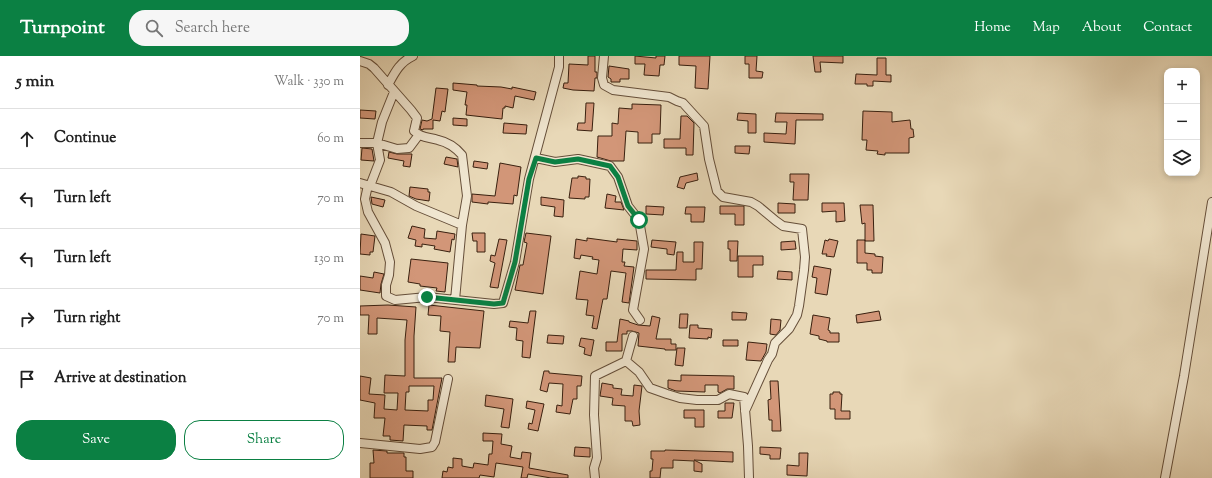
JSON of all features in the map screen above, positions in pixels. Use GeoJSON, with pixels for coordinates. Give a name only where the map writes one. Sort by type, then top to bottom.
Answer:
{"type":"FeatureCollection","features":[{"type":"Feature","properties":{"kind":"street"},"geometry":{"type":"LineString","coordinates":[[394,92],[382,122],[377,143],[380,160],[366,185],[365,199],[368,212],[385,243],[390,262],[389,275],[386,285],[386,296],[395,300],[427,297],[494,304],[503,303],[515,262],[529,179],[536,158],[559,67],[559,56]]}},
{"type":"Feature","properties":{"kind":"street"},"geometry":{"type":"LineString","coordinates":[[604,56],[602,78],[604,85],[613,90],[669,97],[683,103],[704,126],[708,159],[717,191],[723,197],[751,202],[758,206],[776,222],[784,226],[802,228],[805,257],[798,311],[789,329],[775,343],[772,354],[745,412]]}},
{"type":"Feature","properties":{"kind":"street"},"geometry":{"type":"LineString","coordinates":[[388,85],[397,69],[408,57]]}},
{"type":"Feature","properties":{"kind":"street"},"geometry":{"type":"LineString","coordinates":[[360,61],[369,64],[374,68],[411,110],[417,118],[414,132],[418,136],[439,140],[452,146],[462,155],[464,159],[466,196],[455,300]]}},
{"type":"Feature","properties":{"kind":"street"},"geometry":{"type":"LineString","coordinates":[[360,143],[377,143],[397,149],[409,148],[418,136]]}},
{"type":"Feature","properties":{"kind":"street"},"geometry":{"type":"LineString","coordinates":[[536,158],[555,162],[578,159],[610,166],[618,177],[628,206],[639,220],[644,249],[633,310],[640,320]]}},
{"type":"Feature","properties":{"kind":"street"},"geometry":{"type":"LineString","coordinates":[[366,185],[391,192],[416,206],[462,225]]}},
{"type":"Feature","properties":{"kind":"street"},"geometry":{"type":"LineString","coordinates":[[1165,478],[1184,376],[1212,202]]}},
{"type":"Feature","properties":{"kind":"street"},"geometry":{"type":"LineString","coordinates":[[626,361],[632,336]]}},
{"type":"Feature","properties":{"kind":"street"},"geometry":{"type":"LineString","coordinates":[[626,361],[639,372],[650,388],[680,398],[718,400],[729,394],[744,397],[749,478]]}},
{"type":"Feature","properties":{"kind":"street"},"geometry":{"type":"LineString","coordinates":[[595,478],[594,468],[597,458],[594,415],[595,376],[626,361]]}},
{"type":"Feature","properties":{"kind":"street"},"geometry":{"type":"LineString","coordinates":[[360,443],[420,450],[432,447],[435,442],[448,379]]}},
{"type":"Feature","properties":{"kind":"building"},"geometry":{"type":"Polygon","coordinates":[[[588,56],[595,56],[595,72],[597,72],[597,78],[595,78],[594,91],[563,88],[564,83],[568,83],[569,64],[588,65],[588,56]]]}},
{"type":"Feature","properties":{"kind":"building"},"geometry":{"type":"Polygon","coordinates":[[[635,56],[656,58],[656,56],[665,56],[664,65],[660,65],[659,76],[644,75],[645,64],[635,64],[635,56]]]}},
{"type":"Feature","properties":{"kind":"building"},"geometry":{"type":"Polygon","coordinates":[[[679,56],[710,56],[708,89],[695,88],[696,66],[679,65],[679,56]]]}},
{"type":"Feature","properties":{"kind":"building"},"geometry":{"type":"Polygon","coordinates":[[[745,56],[757,56],[756,71],[763,72],[762,78],[749,78],[749,64],[745,64],[745,56]]]}},
{"type":"Feature","properties":{"kind":"building"},"geometry":{"type":"Polygon","coordinates":[[[813,56],[843,56],[843,63],[820,62],[821,72],[815,72],[813,56]]]}},
{"type":"Feature","properties":{"kind":"building"},"geometry":{"type":"Polygon","coordinates":[[[877,58],[886,58],[886,75],[891,75],[891,82],[873,81],[873,86],[867,86],[867,84],[855,84],[856,74],[877,75],[877,58]]]}},
{"type":"Feature","properties":{"kind":"building"},"geometry":{"type":"Polygon","coordinates":[[[609,66],[629,69],[629,79],[620,79],[620,82],[611,82],[611,79],[608,77],[609,66]]]}},
{"type":"Feature","properties":{"kind":"building"},"geometry":{"type":"Polygon","coordinates":[[[453,83],[512,89],[512,87],[536,92],[534,100],[515,96],[513,108],[505,106],[505,108],[503,108],[502,119],[466,115],[467,105],[465,105],[467,92],[453,90],[453,83]]]}},
{"type":"Feature","properties":{"kind":"building"},"geometry":{"type":"Polygon","coordinates":[[[436,88],[448,89],[445,112],[442,111],[440,121],[433,120],[433,129],[420,129],[422,120],[427,121],[432,119],[436,88]]]}},
{"type":"Feature","properties":{"kind":"building"},"geometry":{"type":"Polygon","coordinates":[[[586,103],[594,103],[592,131],[577,130],[578,123],[585,123],[586,103]]]}},
{"type":"Feature","properties":{"kind":"building"},"geometry":{"type":"Polygon","coordinates":[[[632,104],[661,105],[660,134],[652,134],[652,143],[638,143],[638,132],[626,131],[624,161],[611,161],[597,157],[598,136],[612,136],[612,123],[618,124],[619,108],[632,109],[632,104]]]}},
{"type":"Feature","properties":{"kind":"building"},"geometry":{"type":"Polygon","coordinates":[[[360,110],[376,111],[375,119],[360,118],[360,110]]]}},
{"type":"Feature","properties":{"kind":"building"},"geometry":{"type":"Polygon","coordinates":[[[863,111],[892,112],[892,122],[910,120],[914,137],[909,138],[909,153],[885,153],[885,155],[877,154],[878,151],[866,150],[867,140],[862,140],[863,111]]]}},
{"type":"Feature","properties":{"kind":"building"},"geometry":{"type":"Polygon","coordinates":[[[738,113],[756,114],[756,133],[748,133],[748,121],[737,120],[738,113]]]}},
{"type":"Feature","properties":{"kind":"building"},"geometry":{"type":"Polygon","coordinates":[[[776,113],[823,114],[823,120],[796,120],[795,144],[764,142],[764,133],[786,134],[787,122],[775,122],[776,113]]]}},
{"type":"Feature","properties":{"kind":"building"},"geometry":{"type":"Polygon","coordinates":[[[681,116],[687,116],[694,123],[693,155],[686,155],[686,148],[664,148],[664,139],[680,139],[681,116]]]}},
{"type":"Feature","properties":{"kind":"building"},"geometry":{"type":"Polygon","coordinates":[[[453,118],[467,119],[467,126],[453,125],[453,118]]]}},
{"type":"Feature","properties":{"kind":"building"},"geometry":{"type":"Polygon","coordinates":[[[504,123],[527,125],[526,134],[503,133],[504,123]]]}},
{"type":"Feature","properties":{"kind":"building"},"geometry":{"type":"Polygon","coordinates":[[[735,146],[750,146],[749,154],[735,153],[735,146]]]}},
{"type":"Feature","properties":{"kind":"building"},"geometry":{"type":"Polygon","coordinates":[[[362,148],[372,149],[374,161],[361,160],[362,148]]]}},
{"type":"Feature","properties":{"kind":"building"},"geometry":{"type":"Polygon","coordinates":[[[389,152],[397,154],[412,154],[410,167],[403,166],[404,161],[388,158],[389,152]]]}},
{"type":"Feature","properties":{"kind":"building"},"geometry":{"type":"Polygon","coordinates":[[[446,157],[457,159],[458,167],[444,164],[446,157]]]}},
{"type":"Feature","properties":{"kind":"building"},"geometry":{"type":"Polygon","coordinates":[[[474,161],[488,163],[487,169],[473,167],[474,161]]]}},
{"type":"Feature","properties":{"kind":"building"},"geometry":{"type":"Polygon","coordinates":[[[500,163],[521,167],[517,196],[514,195],[513,204],[488,202],[488,204],[472,202],[472,194],[495,196],[500,163]]]}},
{"type":"Feature","properties":{"kind":"building"},"geometry":{"type":"Polygon","coordinates":[[[697,173],[698,180],[686,183],[684,189],[677,187],[680,177],[697,173]]]}},
{"type":"Feature","properties":{"kind":"building"},"geometry":{"type":"Polygon","coordinates":[[[790,174],[809,174],[808,200],[793,200],[794,182],[790,182],[790,174]]]}},
{"type":"Feature","properties":{"kind":"building"},"geometry":{"type":"Polygon","coordinates":[[[578,176],[590,179],[589,197],[585,197],[585,199],[569,198],[572,178],[578,178],[578,176]]]}},
{"type":"Feature","properties":{"kind":"building"},"geometry":{"type":"Polygon","coordinates":[[[410,187],[428,189],[428,192],[430,192],[429,201],[416,199],[409,196],[410,187]]]}},
{"type":"Feature","properties":{"kind":"building"},"geometry":{"type":"Polygon","coordinates":[[[607,194],[616,196],[615,202],[621,202],[624,210],[605,208],[607,194]]]}},
{"type":"Feature","properties":{"kind":"building"},"geometry":{"type":"Polygon","coordinates":[[[371,197],[385,200],[383,207],[372,204],[371,197]]]}},
{"type":"Feature","properties":{"kind":"building"},"geometry":{"type":"Polygon","coordinates":[[[541,197],[564,200],[563,217],[554,216],[555,207],[541,205],[541,197]]]}},
{"type":"Feature","properties":{"kind":"building"},"geometry":{"type":"Polygon","coordinates":[[[778,203],[795,204],[795,213],[778,213],[778,203]]]}},
{"type":"Feature","properties":{"kind":"building"},"geometry":{"type":"Polygon","coordinates":[[[822,203],[844,203],[845,221],[836,222],[836,211],[822,212],[822,203]]]}},
{"type":"Feature","properties":{"kind":"building"},"geometry":{"type":"Polygon","coordinates":[[[860,205],[873,205],[874,241],[865,241],[865,223],[862,224],[860,205]]]}},
{"type":"Feature","properties":{"kind":"building"},"geometry":{"type":"Polygon","coordinates":[[[646,206],[664,207],[663,215],[646,214],[646,206]]]}},
{"type":"Feature","properties":{"kind":"building"},"geometry":{"type":"Polygon","coordinates":[[[720,206],[744,206],[744,225],[735,225],[735,214],[720,214],[720,206]]]}},
{"type":"Feature","properties":{"kind":"building"},"geometry":{"type":"Polygon","coordinates":[[[686,207],[705,207],[704,222],[691,222],[691,214],[685,214],[686,207]]]}},
{"type":"Feature","properties":{"kind":"building"},"geometry":{"type":"Polygon","coordinates":[[[412,226],[425,229],[424,238],[436,239],[437,231],[455,234],[454,240],[452,239],[450,252],[434,249],[435,246],[422,244],[422,247],[415,246],[416,240],[408,238],[412,226]]]}},
{"type":"Feature","properties":{"kind":"building"},"geometry":{"type":"Polygon","coordinates":[[[472,233],[485,233],[485,252],[477,252],[477,241],[473,241],[472,233]]]}},
{"type":"Feature","properties":{"kind":"building"},"geometry":{"type":"Polygon","coordinates":[[[526,233],[551,236],[543,294],[515,290],[520,265],[523,265],[527,243],[524,242],[526,233]]]}},
{"type":"Feature","properties":{"kind":"building"},"geometry":{"type":"Polygon","coordinates":[[[361,234],[375,236],[373,252],[370,252],[370,255],[360,254],[361,234]]]}},
{"type":"Feature","properties":{"kind":"building"},"geometry":{"type":"Polygon","coordinates":[[[587,238],[617,242],[617,239],[637,241],[637,250],[623,249],[622,262],[625,262],[624,266],[634,267],[629,303],[622,302],[626,273],[611,271],[607,299],[603,299],[597,329],[592,328],[594,316],[586,315],[588,300],[576,299],[580,271],[597,274],[599,260],[592,259],[593,257],[581,255],[580,259],[574,258],[576,239],[587,241],[587,238]]]}},
{"type":"Feature","properties":{"kind":"building"},"geometry":{"type":"Polygon","coordinates":[[[499,239],[507,240],[498,288],[490,287],[495,263],[490,261],[491,255],[495,256],[499,239]]]}},
{"type":"Feature","properties":{"kind":"building"},"geometry":{"type":"Polygon","coordinates":[[[829,239],[838,241],[834,257],[826,256],[827,254],[822,254],[825,240],[828,241],[829,239]]]}},
{"type":"Feature","properties":{"kind":"building"},"geometry":{"type":"Polygon","coordinates":[[[652,240],[676,242],[674,255],[667,254],[667,249],[651,247],[652,240]]]}},
{"type":"Feature","properties":{"kind":"building"},"geometry":{"type":"Polygon","coordinates":[[[857,240],[865,240],[865,253],[883,257],[882,273],[872,273],[872,270],[867,270],[867,263],[857,263],[857,240]]]}},
{"type":"Feature","properties":{"kind":"building"},"geometry":{"type":"Polygon","coordinates":[[[728,241],[738,241],[737,261],[730,261],[728,241]]]}},
{"type":"Feature","properties":{"kind":"building"},"geometry":{"type":"Polygon","coordinates":[[[795,241],[796,249],[781,250],[781,242],[795,241]]]}},
{"type":"Feature","properties":{"kind":"building"},"geometry":{"type":"Polygon","coordinates":[[[694,242],[703,242],[702,269],[696,269],[696,280],[646,279],[646,270],[676,270],[677,252],[683,252],[683,262],[694,262],[694,242]]]}},
{"type":"Feature","properties":{"kind":"building"},"geometry":{"type":"Polygon","coordinates":[[[738,256],[763,256],[763,265],[753,265],[753,277],[738,277],[738,256]]]}},
{"type":"Feature","properties":{"kind":"building"},"geometry":{"type":"Polygon","coordinates":[[[411,259],[448,263],[445,292],[436,291],[437,288],[420,286],[420,284],[408,282],[411,259]]]}},
{"type":"Feature","properties":{"kind":"building"},"geometry":{"type":"Polygon","coordinates":[[[814,266],[831,269],[827,295],[815,293],[817,278],[812,277],[814,266]]]}},
{"type":"Feature","properties":{"kind":"building"},"geometry":{"type":"Polygon","coordinates":[[[778,271],[792,272],[792,280],[777,279],[778,271]]]}},
{"type":"Feature","properties":{"kind":"building"},"geometry":{"type":"Polygon","coordinates":[[[374,272],[384,274],[380,293],[360,290],[360,276],[373,278],[374,272]]]}},
{"type":"Feature","properties":{"kind":"building"},"geometry":{"type":"Polygon","coordinates":[[[388,305],[416,307],[414,378],[442,378],[432,430],[427,430],[427,426],[404,425],[403,441],[390,440],[390,436],[383,436],[385,418],[374,418],[375,403],[360,400],[360,376],[371,378],[369,394],[385,395],[384,409],[397,410],[398,393],[384,393],[385,375],[405,376],[405,340],[407,320],[377,318],[377,334],[368,334],[369,315],[360,315],[360,306],[388,305]],[[409,386],[409,392],[406,392],[405,410],[428,411],[428,400],[433,400],[434,386],[409,386]]]}},
{"type":"Feature","properties":{"kind":"building"},"geometry":{"type":"Polygon","coordinates":[[[429,305],[484,311],[480,348],[456,347],[455,362],[448,362],[450,332],[440,331],[441,316],[428,315],[429,305]]]}},
{"type":"Feature","properties":{"kind":"building"},"geometry":{"type":"Polygon","coordinates":[[[530,311],[536,311],[530,358],[522,357],[523,341],[516,340],[517,328],[509,327],[510,321],[528,323],[530,311]]]}},
{"type":"Feature","properties":{"kind":"building"},"geometry":{"type":"Polygon","coordinates":[[[879,311],[881,320],[857,323],[856,315],[879,311]]]}},
{"type":"Feature","properties":{"kind":"building"},"geometry":{"type":"Polygon","coordinates":[[[732,312],[747,313],[746,320],[732,320],[732,312]]]}},
{"type":"Feature","properties":{"kind":"building"},"geometry":{"type":"Polygon","coordinates":[[[680,314],[688,314],[687,328],[679,328],[680,314]]]}},
{"type":"Feature","properties":{"kind":"building"},"geometry":{"type":"Polygon","coordinates":[[[813,315],[830,318],[828,330],[830,333],[839,333],[839,342],[827,342],[819,339],[819,336],[810,334],[813,315]]]}},
{"type":"Feature","properties":{"kind":"building"},"geometry":{"type":"Polygon","coordinates":[[[652,316],[660,318],[656,339],[671,339],[671,344],[676,344],[676,350],[638,346],[639,333],[627,331],[627,334],[622,334],[622,351],[606,351],[606,342],[617,342],[620,319],[638,325],[650,326],[652,316]]]}},
{"type":"Feature","properties":{"kind":"building"},"geometry":{"type":"Polygon","coordinates":[[[771,319],[781,320],[780,330],[776,335],[770,334],[771,319]]]}},
{"type":"Feature","properties":{"kind":"building"},"geometry":{"type":"Polygon","coordinates":[[[690,325],[698,325],[698,328],[712,329],[711,338],[689,338],[690,325]]]}},
{"type":"Feature","properties":{"kind":"building"},"geometry":{"type":"Polygon","coordinates":[[[548,335],[564,336],[563,344],[547,343],[548,335]]]}},
{"type":"Feature","properties":{"kind":"building"},"geometry":{"type":"Polygon","coordinates":[[[581,338],[594,340],[591,356],[584,354],[585,348],[579,346],[581,338]]]}},
{"type":"Feature","properties":{"kind":"building"},"geometry":{"type":"Polygon","coordinates":[[[723,340],[738,340],[738,346],[723,346],[723,340]]]}},
{"type":"Feature","properties":{"kind":"building"},"geometry":{"type":"Polygon","coordinates":[[[748,342],[767,344],[766,352],[761,361],[746,360],[748,342]]]}},
{"type":"Feature","properties":{"kind":"building"},"geometry":{"type":"Polygon","coordinates":[[[677,348],[685,348],[683,366],[675,365],[677,348]]]}},
{"type":"Feature","properties":{"kind":"building"},"geometry":{"type":"Polygon","coordinates":[[[544,371],[549,371],[549,373],[582,376],[581,386],[577,386],[577,399],[573,399],[570,414],[556,412],[557,405],[562,406],[563,384],[549,383],[547,392],[540,390],[544,371]]]}},
{"type":"Feature","properties":{"kind":"building"},"geometry":{"type":"Polygon","coordinates":[[[681,375],[734,376],[734,389],[727,389],[720,393],[718,392],[718,385],[705,385],[705,392],[676,391],[668,388],[668,380],[681,381],[681,375]]]}},
{"type":"Feature","properties":{"kind":"building"},"geometry":{"type":"Polygon","coordinates":[[[770,381],[778,381],[781,431],[772,431],[772,420],[769,420],[768,400],[771,399],[770,381]]]}},
{"type":"Feature","properties":{"kind":"building"},"geometry":{"type":"Polygon","coordinates":[[[602,383],[613,385],[613,388],[622,389],[621,395],[633,396],[634,385],[642,386],[639,411],[640,425],[633,426],[632,421],[625,421],[625,406],[612,405],[613,398],[600,396],[602,383]]]}},
{"type":"Feature","properties":{"kind":"building"},"geometry":{"type":"Polygon","coordinates":[[[833,392],[840,392],[840,394],[842,394],[841,411],[850,411],[850,419],[835,419],[835,409],[830,409],[830,394],[833,394],[833,392]]]}},
{"type":"Feature","properties":{"kind":"building"},"geometry":{"type":"Polygon","coordinates":[[[486,395],[513,399],[509,428],[501,427],[504,409],[485,406],[486,395]]]}},
{"type":"Feature","properties":{"kind":"building"},"geometry":{"type":"Polygon","coordinates":[[[527,401],[544,404],[538,431],[528,429],[529,423],[532,424],[535,410],[526,408],[527,401]]]}},
{"type":"Feature","properties":{"kind":"building"},"geometry":{"type":"Polygon","coordinates":[[[725,403],[734,403],[732,418],[718,418],[718,411],[725,411],[725,403]]]}},
{"type":"Feature","properties":{"kind":"building"},"geometry":{"type":"Polygon","coordinates":[[[684,410],[704,410],[704,427],[695,427],[695,418],[684,418],[684,410]]]}},
{"type":"Feature","properties":{"kind":"building"},"geometry":{"type":"Polygon","coordinates":[[[483,433],[502,434],[501,444],[512,446],[510,457],[521,459],[522,452],[531,453],[529,468],[568,475],[568,478],[551,478],[528,474],[527,478],[521,478],[523,467],[496,463],[494,477],[480,475],[479,478],[442,478],[443,471],[447,472],[448,467],[453,468],[453,458],[462,459],[462,466],[473,468],[474,463],[488,465],[489,454],[492,454],[493,441],[483,441],[483,433]]]}},
{"type":"Feature","properties":{"kind":"building"},"geometry":{"type":"Polygon","coordinates":[[[575,447],[590,448],[590,457],[574,456],[575,447]]]}},
{"type":"Feature","properties":{"kind":"building"},"geometry":{"type":"Polygon","coordinates":[[[760,447],[781,448],[780,459],[770,459],[770,455],[760,454],[760,447]]]}},
{"type":"Feature","properties":{"kind":"building"},"geometry":{"type":"Polygon","coordinates":[[[373,450],[387,451],[387,453],[404,453],[404,457],[406,457],[406,471],[413,471],[413,478],[370,478],[370,463],[374,463],[373,450]]]}},
{"type":"Feature","properties":{"kind":"building"},"geometry":{"type":"Polygon","coordinates":[[[651,451],[733,452],[733,462],[694,460],[702,464],[702,472],[694,471],[694,461],[673,460],[673,468],[661,468],[660,478],[650,478],[653,459],[651,459],[651,451]]]}},
{"type":"Feature","properties":{"kind":"building"},"geometry":{"type":"Polygon","coordinates":[[[799,453],[808,453],[807,476],[787,475],[787,465],[799,466],[799,453]]]}},
{"type":"Feature","properties":{"kind":"route"},"geometry":{"type":"LineString","coordinates":[[427,297],[494,304],[503,303],[515,262],[529,179],[536,158],[555,162],[578,159],[610,166],[618,177],[628,206],[639,220]]}}]}
